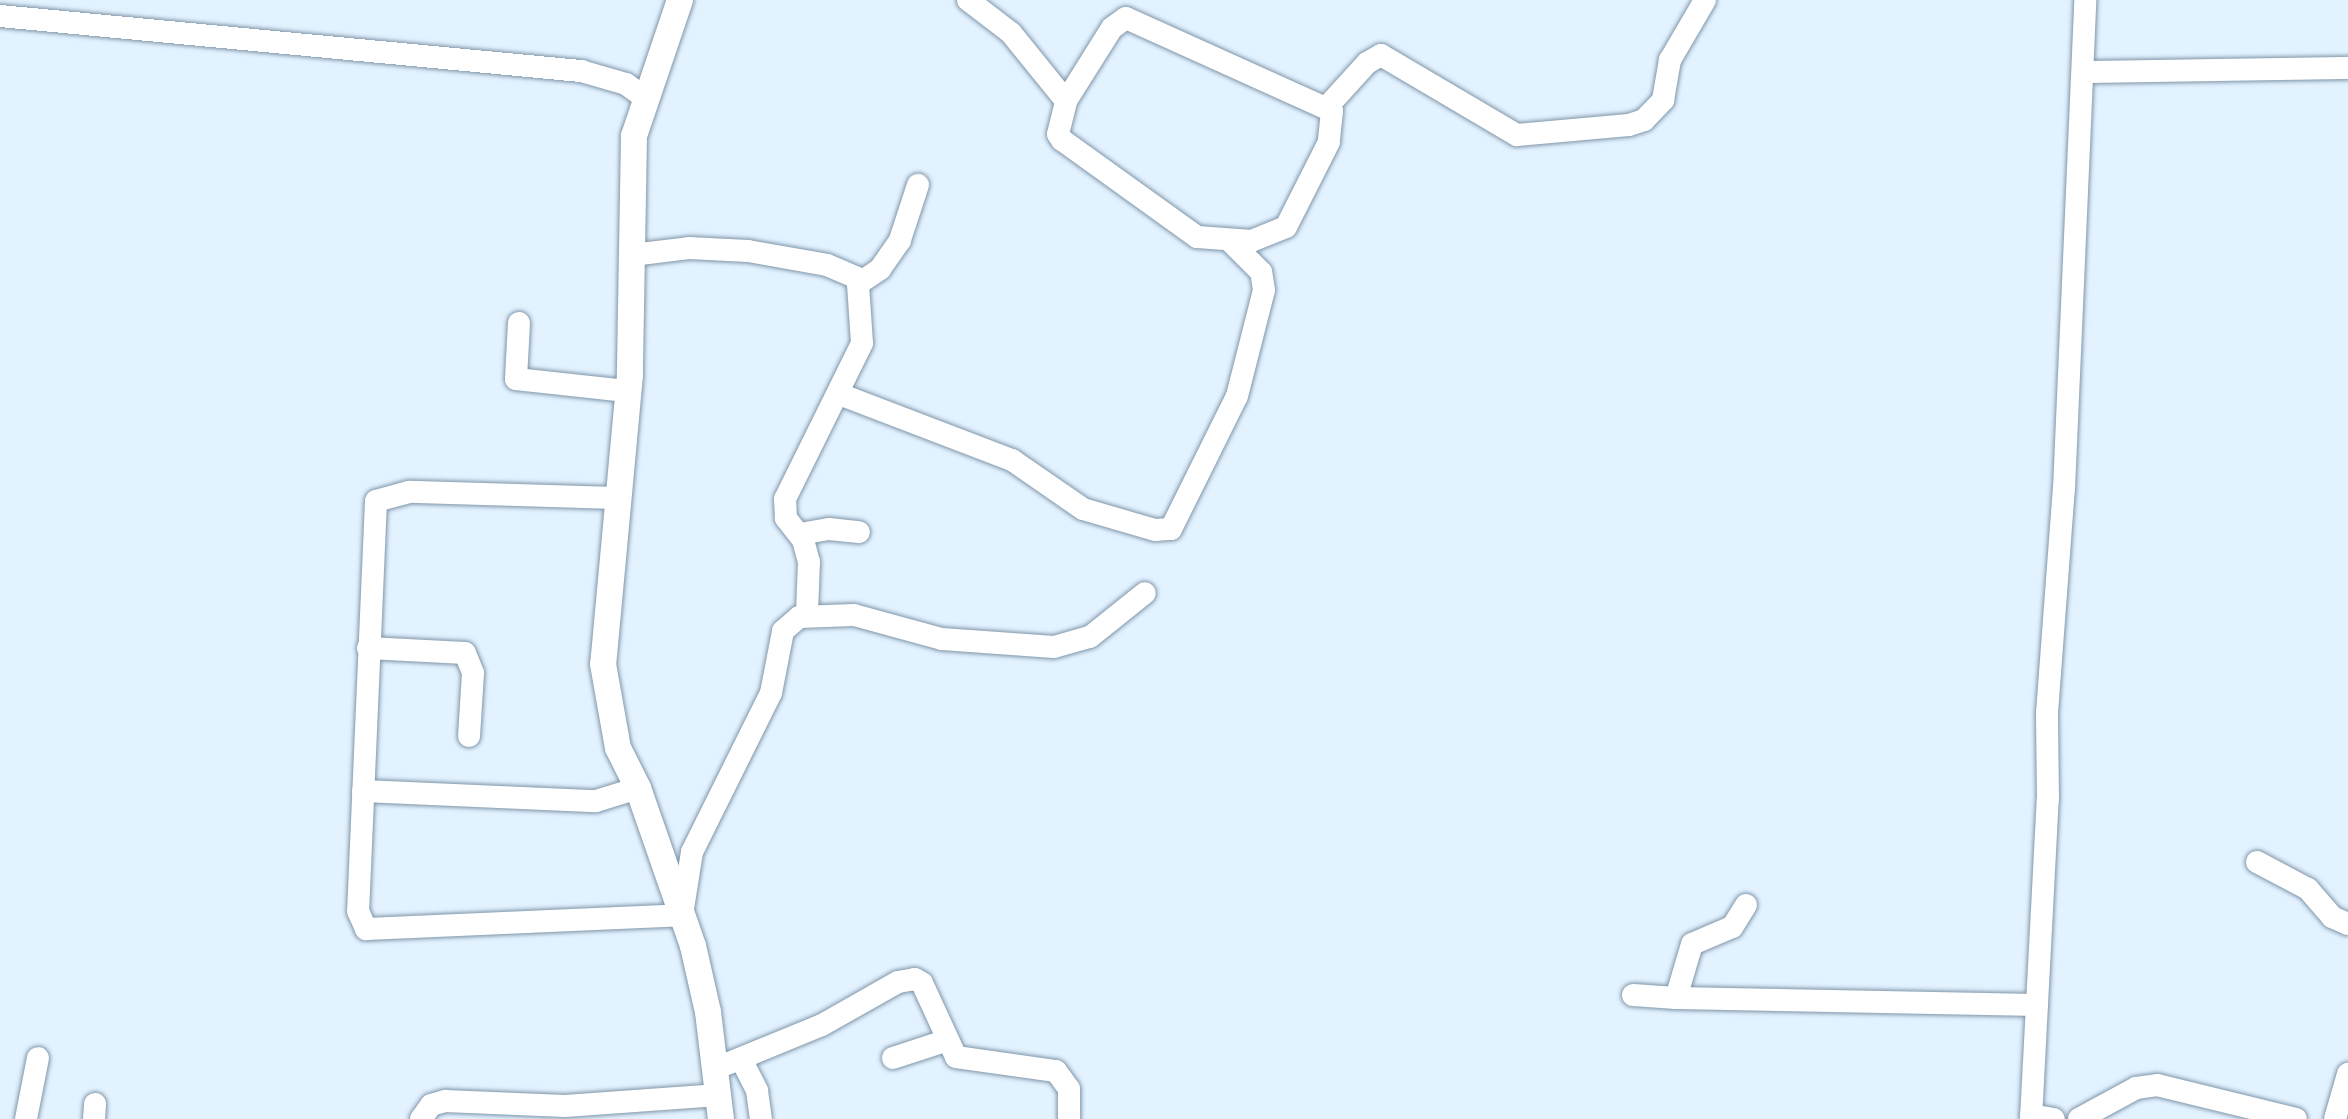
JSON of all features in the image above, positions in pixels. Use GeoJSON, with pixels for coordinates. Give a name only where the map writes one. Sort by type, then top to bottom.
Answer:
{"type":"FeatureCollection","features":[{"type":"Feature","properties":{"kind":"street"},"geometry":{"type":"LineString","coordinates":[[680,0],[642,109],[632,148],[632,255],[626,391],[603,664],[615,738],[638,788],[729,1063],[757,1091],[761,1119]]}},
{"type":"Feature","properties":{"kind":"street"},"geometry":{"type":"LineString","coordinates":[[968,0],[1011,33],[1066,101]]}},
{"type":"Feature","properties":{"kind":"street"},"geometry":{"type":"LineString","coordinates":[[1327,107],[1367,63],[1381,55],[1517,135],[1629,125],[1644,120],[1663,100],[1670,60],[1705,0]]}},
{"type":"Feature","properties":{"kind":"street"},"geometry":{"type":"LineString","coordinates":[[2054,1119],[2031,1117],[2049,655],[2064,489],[2085,72],[2085,0]]}},
{"type":"Feature","properties":{"kind":"street"},"geometry":{"type":"LineString","coordinates":[[0,16],[581,71],[626,84],[642,109]]}},
{"type":"Feature","properties":{"kind":"street"},"geometry":{"type":"LineString","coordinates":[[1126,18],[1327,107],[1335,117],[1329,142],[1286,227],[1262,239],[1229,240],[1197,237],[1062,140],[1058,134],[1066,101],[1112,28],[1126,18]]}},
{"type":"Feature","properties":{"kind":"street"},"geometry":{"type":"LineString","coordinates":[[2085,72],[2348,68]]}},
{"type":"Feature","properties":{"kind":"street"},"geometry":{"type":"LineString","coordinates":[[807,613],[809,562],[800,534],[786,518],[785,499],[862,343],[858,295],[862,280],[880,269],[900,240],[918,185]]}},
{"type":"Feature","properties":{"kind":"street"},"geometry":{"type":"LineString","coordinates":[[839,394],[1012,460],[1083,509],[1155,530],[1171,529],[1237,396],[1264,290],[1261,272],[1229,240]]}},
{"type":"Feature","properties":{"kind":"street"},"geometry":{"type":"LineString","coordinates":[[632,255],[689,248],[748,251],[827,265],[862,280]]}},
{"type":"Feature","properties":{"kind":"street"},"geometry":{"type":"LineString","coordinates":[[519,323],[516,379],[626,391]]}},
{"type":"Feature","properties":{"kind":"street"},"geometry":{"type":"LineString","coordinates":[[616,498],[409,492],[381,497],[374,508],[358,911],[366,929],[682,915]]}},
{"type":"Feature","properties":{"kind":"street"},"geometry":{"type":"LineString","coordinates":[[800,534],[829,529],[859,532]]}},
{"type":"Feature","properties":{"kind":"street"},"geometry":{"type":"LineString","coordinates":[[682,915],[692,852],[771,693],[783,631],[807,613],[870,618],[942,639],[1054,647],[1090,637],[1145,593]]}},
{"type":"Feature","properties":{"kind":"street"},"geometry":{"type":"LineString","coordinates":[[368,648],[465,653],[473,673],[469,736]]}},
{"type":"Feature","properties":{"kind":"street"},"geometry":{"type":"LineString","coordinates":[[363,791],[596,801],[638,788]]}},
{"type":"Feature","properties":{"kind":"street"},"geometry":{"type":"LineString","coordinates":[[2257,862],[2308,889],[2332,917],[2348,924]]}},
{"type":"Feature","properties":{"kind":"street"},"geometry":{"type":"LineString","coordinates":[[1676,998],[1692,944],[1732,927],[1746,905]]}},
{"type":"Feature","properties":{"kind":"street"},"geometry":{"type":"LineString","coordinates":[[729,1063],[822,1025],[910,979],[922,983],[945,1041],[965,1061],[1056,1071],[1069,1089],[1069,1119]]}},
{"type":"Feature","properties":{"kind":"street"},"geometry":{"type":"LineString","coordinates":[[1633,995],[2037,1005]]}},
{"type":"Feature","properties":{"kind":"street"},"geometry":{"type":"LineString","coordinates":[[893,1058],[945,1041]]}},
{"type":"Feature","properties":{"kind":"street"},"geometry":{"type":"LineString","coordinates":[[26,1119],[38,1058]]}},
{"type":"Feature","properties":{"kind":"street"},"geometry":{"type":"LineString","coordinates":[[421,1119],[431,1105],[445,1101],[720,1107],[729,1063]]}},
{"type":"Feature","properties":{"kind":"street"},"geometry":{"type":"LineString","coordinates":[[2335,1119],[2348,1074]]}},
{"type":"Feature","properties":{"kind":"street"},"geometry":{"type":"LineString","coordinates":[[2076,1119],[2136,1088],[2157,1085],[2296,1119]]}}]}
